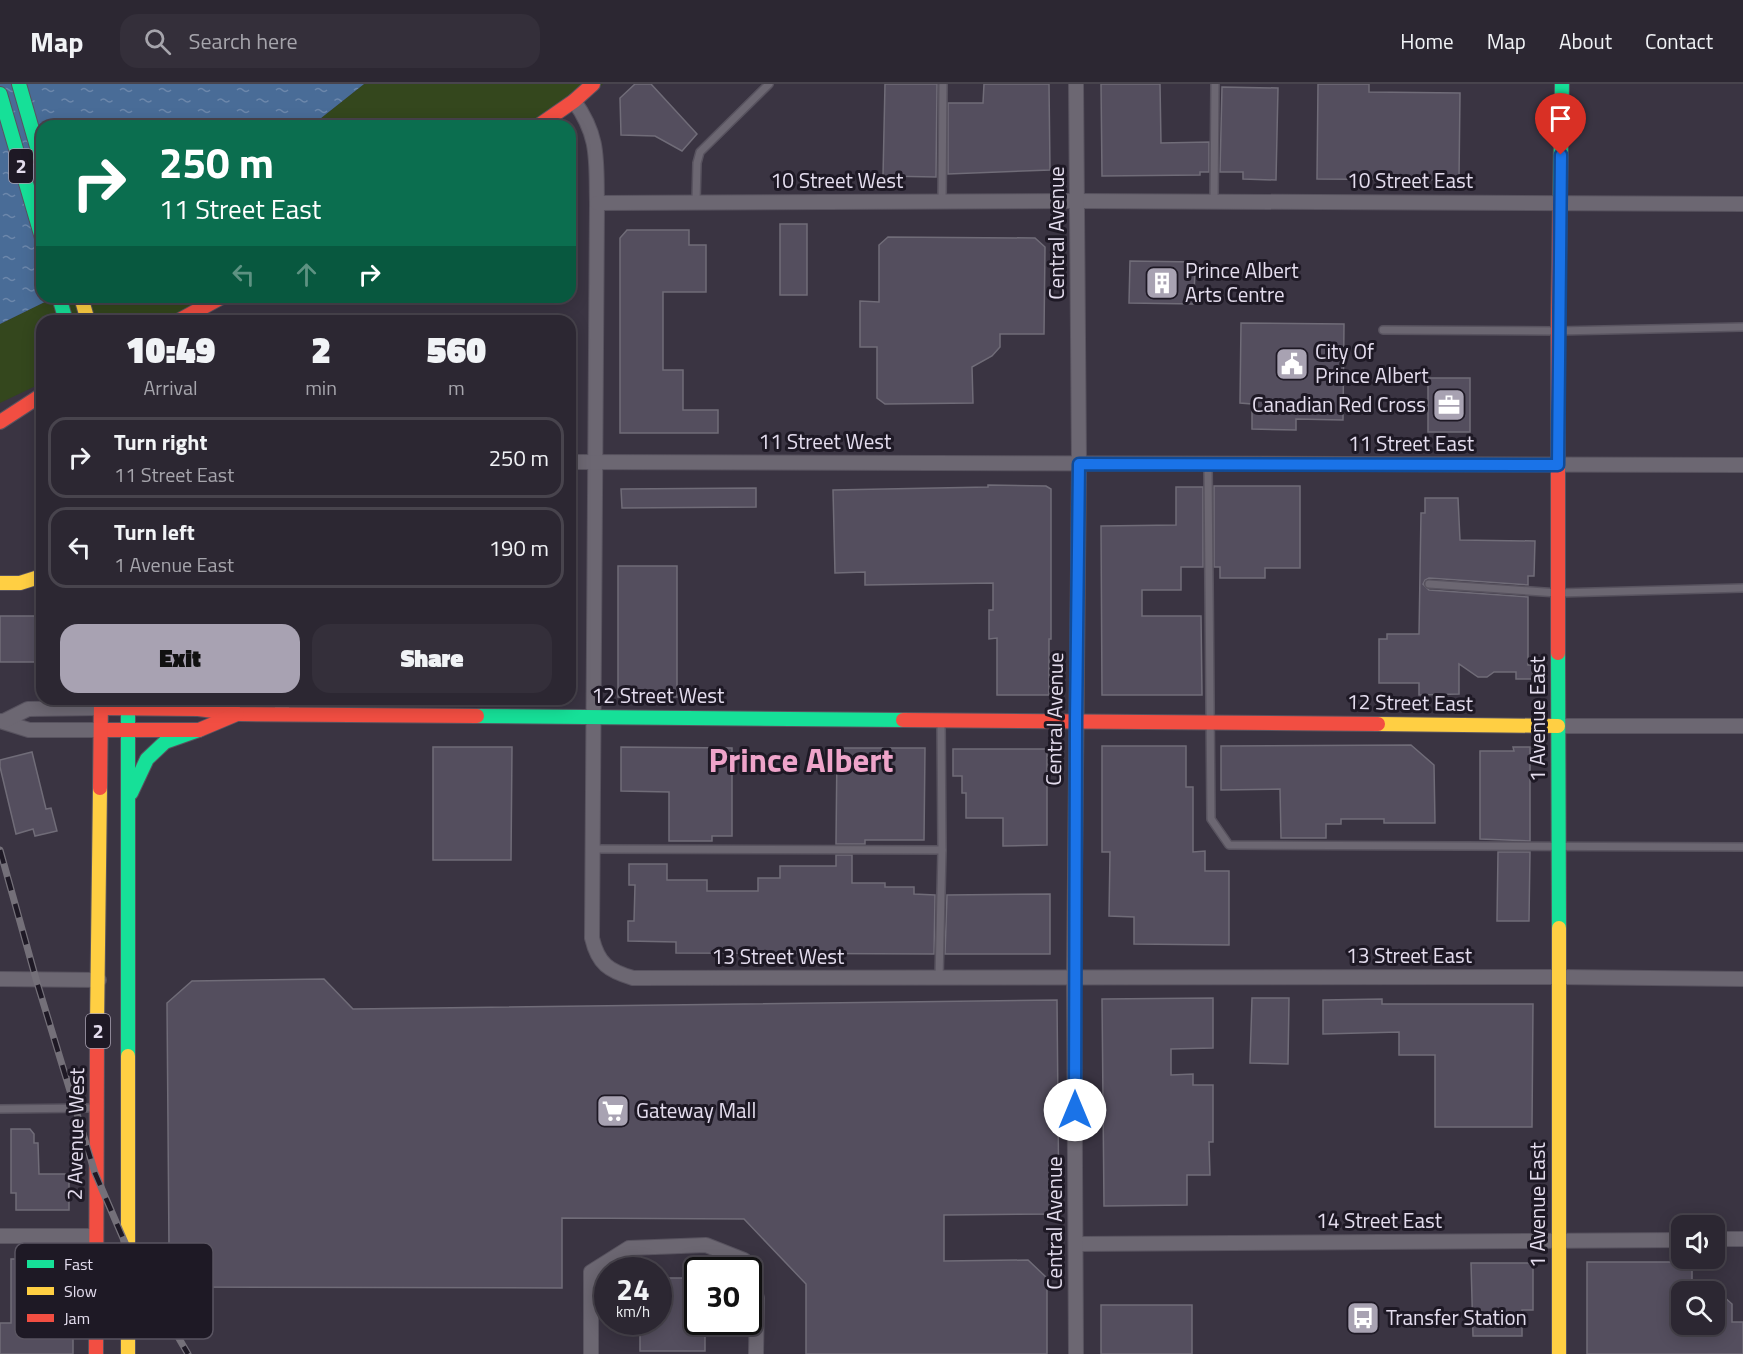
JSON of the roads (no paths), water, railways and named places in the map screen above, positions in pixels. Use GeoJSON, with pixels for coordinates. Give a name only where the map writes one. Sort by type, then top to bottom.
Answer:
{"type":"FeatureCollection","features":[{"type":"Feature","properties":{"kind":"main road","name":"2"},"geometry":{"type":"LineString","coordinates":[[19,84],[36,143]]}},
{"type":"Feature","properties":{"kind":"main road"},"geometry":{"type":"LineString","coordinates":[[547,120],[593,84]]}},
{"type":"Feature","properties":{"kind":"main road","name":"1 Avenue East"},"geometry":{"type":"LineString","coordinates":[[1559,1354],[1558,331],[1562,84]]}},
{"type":"Feature","properties":{"kind":"main road","name":"2"},"geometry":{"type":"LineString","coordinates":[[0,94],[36,217]]}},
{"type":"Feature","properties":{"kind":"main road"},"geometry":{"type":"LineString","coordinates":[[189,315],[211,303]]}},
{"type":"Feature","properties":{"kind":"main road"},"geometry":{"type":"LineString","coordinates":[[0,413],[36,397]]}},
{"type":"Feature","properties":{"kind":"main road"},"geometry":{"type":"LineString","coordinates":[[0,422],[36,398]]}},
{"type":"Feature","properties":{"kind":"main road"},"geometry":{"type":"LineString","coordinates":[[0,583],[20,583],[36,578]]}},
{"type":"Feature","properties":{"kind":"main road","name":"2 Avenue West"},"geometry":{"type":"LineString","coordinates":[[96,1243],[101,705]]}},
{"type":"Feature","properties":{"kind":"main road","name":"2"},"geometry":{"type":"LineString","coordinates":[[128,705],[128,1243]]}},
{"type":"Feature","properties":{"kind":"main road","name":"12 Street West"},"geometry":{"type":"LineString","coordinates":[[146,705],[198,708],[239,714],[1076,721]]}},
{"type":"Feature","properties":{"kind":"main road"},"geometry":{"type":"LineString","coordinates":[[190,705],[198,708]]}},
{"type":"Feature","properties":{"kind":"main road","name":"12 Street West"},"geometry":{"type":"LineString","coordinates":[[101,730],[199,730],[239,714]]}},
{"type":"Feature","properties":{"kind":"main road","name":"12 Street East"},"geometry":{"type":"LineString","coordinates":[[1076,721],[1558,726]]}},
{"type":"Feature","properties":{"kind":"main road"},"geometry":{"type":"LineString","coordinates":[[128,801],[147,759],[165,742],[199,730]]}},
{"type":"Feature","properties":{"kind":"street","name":"Central Avenue"},"geometry":{"type":"LineString","coordinates":[[1076,1354],[1074,977],[1079,464],[1077,84]]}},
{"type":"Feature","properties":{"kind":"street","name":"13 Street West"},"geometry":{"type":"LineString","coordinates":[[574,101],[587,120],[596,145],[592,717],[592,938],[596,952],[604,964],[617,974],[633,978],[1074,977]]}},
{"type":"Feature","properties":{"kind":"street","name":"10 Street West"},"geometry":{"type":"LineString","coordinates":[[597,203],[1077,201]]}},
{"type":"Feature","properties":{"kind":"street","name":"10 Street East"},"geometry":{"type":"LineString","coordinates":[[1077,201],[1743,204]]}},
{"type":"Feature","properties":{"kind":"street","name":"11 Street West"},"geometry":{"type":"LineString","coordinates":[[576,462],[1079,464]]}},
{"type":"Feature","properties":{"kind":"street","name":"11 Street East"},"geometry":{"type":"LineString","coordinates":[[1079,464],[1743,465]]}},
{"type":"Feature","properties":{"kind":"street","name":"12 Street West"},"geometry":{"type":"LineString","coordinates":[[2,721],[28,709],[77,705]]}},
{"type":"Feature","properties":{"kind":"street"},"geometry":{"type":"LineString","coordinates":[[282,705],[282,714]]}},
{"type":"Feature","properties":{"kind":"street","name":"12 Street West"},"geometry":{"type":"LineString","coordinates":[[2,721],[29,730],[101,730]]}},
{"type":"Feature","properties":{"kind":"street","name":"12 Street East"},"geometry":{"type":"LineString","coordinates":[[1558,726],[1743,726]]}},
{"type":"Feature","properties":{"kind":"street","name":"13 Street East"},"geometry":{"type":"LineString","coordinates":[[1074,977],[1743,979]]}},
{"type":"Feature","properties":{"kind":"street"},"geometry":{"type":"LineString","coordinates":[[0,979],[99,980]]}},
{"type":"Feature","properties":{"kind":"street"},"geometry":{"type":"LineString","coordinates":[[0,1236],[96,1236]]}},
{"type":"Feature","properties":{"kind":"street"},"geometry":{"type":"LineString","coordinates":[[1725,1239],[1743,1239]]}},
{"type":"Feature","properties":{"kind":"street","name":"14 Street East"},"geometry":{"type":"LineString","coordinates":[[1076,1244],[1671,1240]]}},
{"type":"Feature","properties":{"kind":"street"},"geometry":{"type":"LineString","coordinates":[[591,1354],[591,1272],[629,1248],[706,1245],[736,1257]]}},
{"type":"Feature","properties":{"kind":"street"},"geometry":{"type":"LineString","coordinates":[[756,1354],[757,1335]]}},
{"type":"Feature","properties":{"kind":"lane"},"geometry":{"type":"LineString","coordinates":[[696,202],[697,162],[700,152],[769,84]]}},
{"type":"Feature","properties":{"kind":"lane"},"geometry":{"type":"LineString","coordinates":[[942,202],[943,84]]}},
{"type":"Feature","properties":{"kind":"lane"},"geometry":{"type":"LineString","coordinates":[[1214,202],[1215,84]]}},
{"type":"Feature","properties":{"kind":"lane"},"geometry":{"type":"LineString","coordinates":[[1383,330],[1558,331],[1743,327]]}},
{"type":"Feature","properties":{"kind":"lane"},"geometry":{"type":"LineString","coordinates":[[1208,465],[1211,819],[1229,845],[1743,847]]}},
{"type":"Feature","properties":{"kind":"lane"},"geometry":{"type":"LineString","coordinates":[[1429,584],[1558,593],[1743,588]]}},
{"type":"Feature","properties":{"kind":"lane"},"geometry":{"type":"LineString","coordinates":[[939,978],[942,850],[941,720]]}},
{"type":"Feature","properties":{"kind":"lane"},"geometry":{"type":"LineString","coordinates":[[592,849],[942,850]]}},
{"type":"Feature","properties":{"kind":"lane"},"geometry":{"type":"LineString","coordinates":[[0,1109],[97,1108]]}},
{"type":"Feature","properties":{"kind":"water"},"geometry":{"type":"Polygon","coordinates":[[[0,84],[364,84],[319,120],[36,120],[36,303],[43,303],[0,324],[0,84]]]}},
{"type":"Feature","properties":{"kind":"railway"},"geometry":{"type":"LineString","coordinates":[[0,850],[36,979],[95,1173],[125,1243]]}},
{"type":"Feature","properties":{"kind":"railway"},"geometry":{"type":"LineString","coordinates":[[179,1339],[188,1354]]}},
{"type":"Feature","properties":{"kind":"place","name":"Prince Albert Arts Centre"},"geometry":{"type":"Point","coordinates":[1162,283]}},
{"type":"Feature","properties":{"kind":"place","name":"City Of Prince Albert"},"geometry":{"type":"Point","coordinates":[1292,364]}},
{"type":"Feature","properties":{"kind":"place","name":"Canadian Red Cross"},"geometry":{"type":"Point","coordinates":[1449,405]}},
{"type":"Feature","properties":{"kind":"place","name":"Gateway Mall"},"geometry":{"type":"Point","coordinates":[613,1111]}},
{"type":"Feature","properties":{"kind":"place","name":"Transfer Station"},"geometry":{"type":"Point","coordinates":[1363,1318]}},
{"type":"Feature","properties":{"kind":"district","name":"Prince Albert"},"geometry":{"type":"Point","coordinates":[801,760]}}]}
